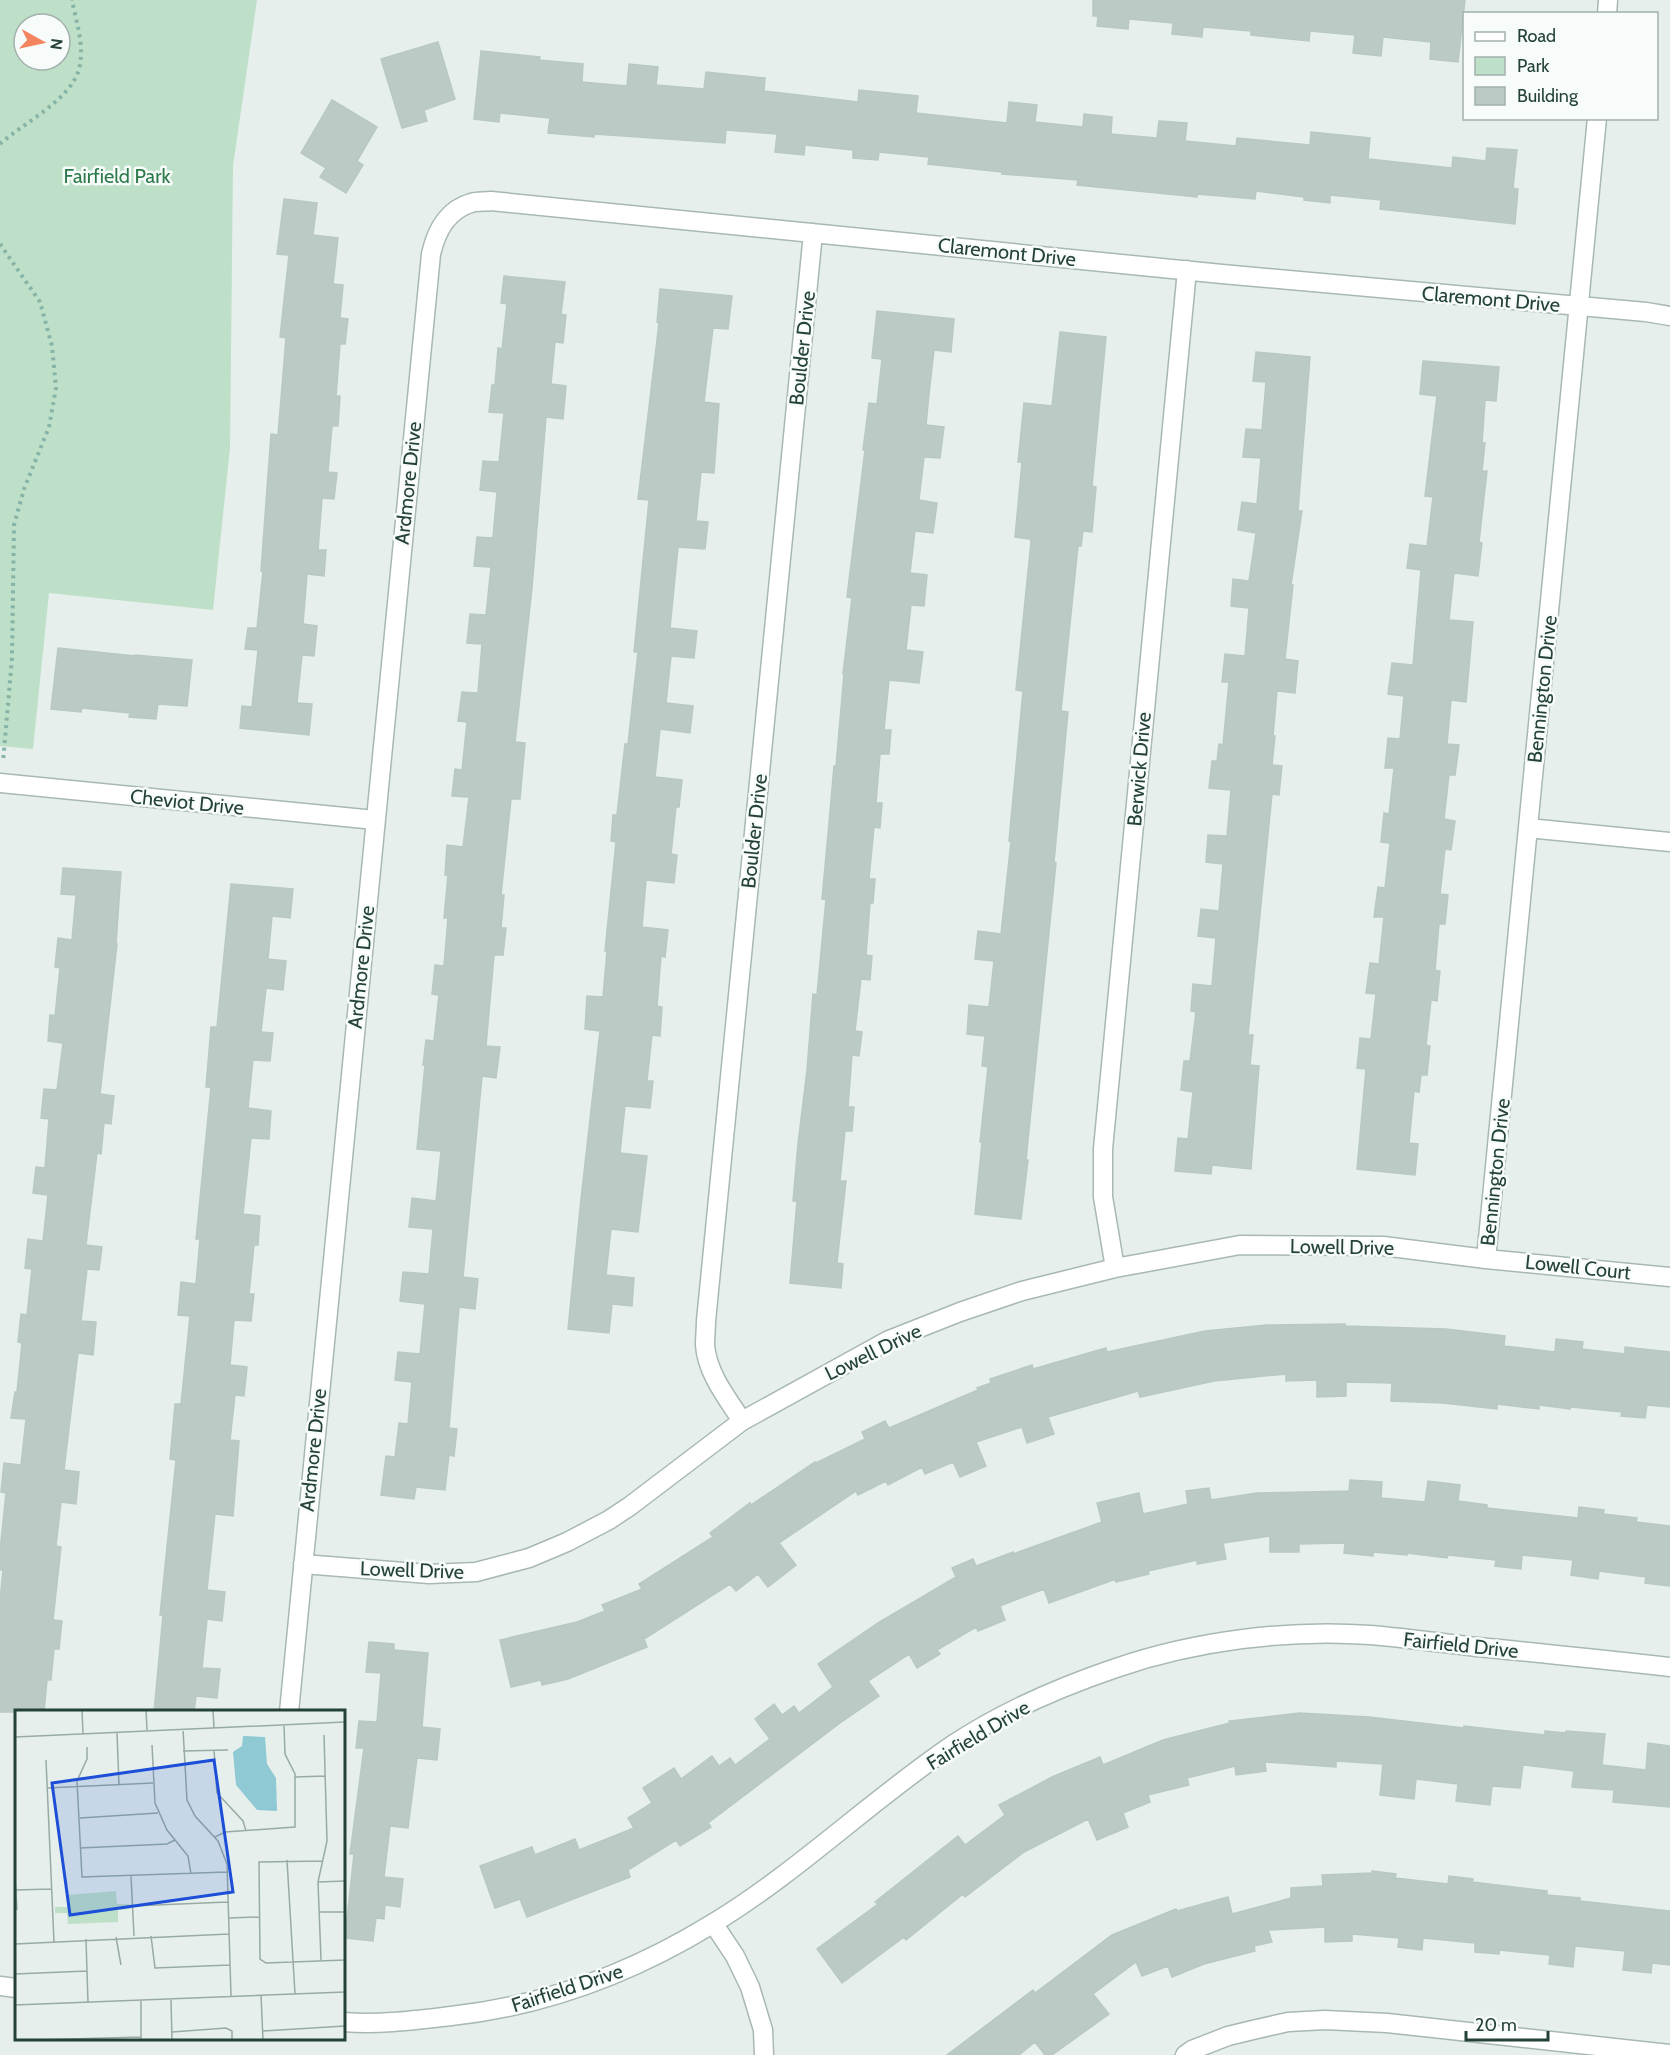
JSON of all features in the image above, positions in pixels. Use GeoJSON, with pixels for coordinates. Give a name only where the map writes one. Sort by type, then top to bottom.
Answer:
{"type":"FeatureCollection","features":[{"type":"Feature","properties":{"kind":"street","name":"Bennington Drive"},"geometry":{"type":"LineString","coordinates":[[1486,1259],[1597,120]]}},
{"type":"Feature","properties":{"kind":"street","name":"Claremont Drive"},"geometry":{"type":"LineString","coordinates":[[442,224],[455,212],[471,203],[490,201],[1670,316]]}},
{"type":"Feature","properties":{"kind":"street","name":"Ardmore Drive"},"geometry":{"type":"LineString","coordinates":[[289,1710],[431,254],[435,237],[442,224]]}},
{"type":"Feature","properties":{"kind":"street","name":"Boulder Drive"},"geometry":{"type":"LineString","coordinates":[[742,1421],[711,1369],[705,1346],[706,1321],[813,233]]}},
{"type":"Feature","properties":{"kind":"street","name":"Berwick Drive"},"geometry":{"type":"LineString","coordinates":[[1115,1268],[1103,1197],[1103,1149],[1187,270]]}},
{"type":"Feature","properties":{"kind":"street","name":"Cheviot Drive"},"geometry":{"type":"LineString","coordinates":[[0,787],[375,820]]}},
{"type":"Feature","properties":{"kind":"street"},"geometry":{"type":"LineString","coordinates":[[1528,828],[1670,842]]}},
{"type":"Feature","properties":{"kind":"street","name":"Lowell Drive"},"geometry":{"type":"LineString","coordinates":[[303,1564],[429,1574],[476,1572],[529,1558],[567,1542],[609,1520],[742,1421],[889,1340],[1022,1291],[1115,1268],[1240,1245],[1383,1246],[1486,1259]]}},
{"type":"Feature","properties":{"kind":"street","name":"Lowell Court"},"geometry":{"type":"LineString","coordinates":[[1486,1259],[1670,1277]]}},
{"type":"Feature","properties":{"kind":"street","name":"Fairfield Drive"},"geometry":{"type":"LineString","coordinates":[[345,2022],[408,2021],[512,2007],[562,1993],[612,1975],[657,1955],[769,1887],[955,1744],[1048,1693],[1118,1667],[1168,1653],[1268,1636],[1368,1635],[1670,1667]]}},
{"type":"Feature","properties":{"kind":"street"},"geometry":{"type":"LineString","coordinates":[[713,1923],[735,1956],[750,1987],[763,2030],[764,2055]]}},
{"type":"Feature","properties":{"kind":"street"},"geometry":{"type":"LineString","coordinates":[[0,1986],[15,1988]]}},
{"type":"Feature","properties":{"kind":"street"},"geometry":{"type":"LineString","coordinates":[[1185,2055],[1228,2036],[1288,2022],[1326,2020],[1387,2023],[1670,2054]]}},
{"type":"Feature","properties":{"kind":"path"},"geometry":{"type":"LineString","coordinates":[[0,144],[58,99],[69,88],[79,70],[79,38],[72,0]]}},
{"type":"Feature","properties":{"kind":"path"},"geometry":{"type":"LineString","coordinates":[[0,244],[40,303],[52,346],[56,388],[49,427],[24,489],[14,525],[12,658],[0,787]]}},
{"type":"Feature","properties":{"kind":"green space","name":"Fairfield Park"},"geometry":{"type":"Polygon","coordinates":[[[0,0],[257,0],[233,166],[230,448],[213,610],[49,593],[33,749],[0,746],[0,0]]]}},
{"type":"Feature","properties":{"kind":"building"},"geometry":{"type":"Polygon","coordinates":[[[1093,0],[1465,0],[1458,62],[1430,59],[1431,42],[1383,37],[1381,56],[1353,53],[1355,35],[1310,31],[1309,41],[1251,35],[1251,31],[1203,27],[1202,37],[1172,34],[1173,23],[1129,19],[1128,29],[1097,26],[1098,16],[1093,16],[1093,0]]]}},
{"type":"Feature","properties":{"kind":"building"},"geometry":{"type":"Polygon","coordinates":[[[438,42],[455,99],[424,110],[427,121],[402,128],[381,59],[438,42]]]}},
{"type":"Feature","properties":{"kind":"building"},"geometry":{"type":"Polygon","coordinates":[[[481,51],[583,64],[582,82],[627,86],[629,64],[658,67],[656,85],[704,89],[706,72],[765,78],[764,91],[858,102],[859,90],[918,96],[916,113],[1007,123],[1009,102],[1037,105],[1035,122],[1083,127],[1084,114],[1112,117],[1111,134],[1157,138],[1159,121],[1187,123],[1185,141],[1236,146],[1237,138],[1310,145],[1311,132],[1370,138],[1368,159],[1452,168],[1453,157],[1486,161],[1487,148],[1517,150],[1513,188],[1518,189],[1515,224],[1380,209],[1381,200],[1330,195],[1330,203],[1256,191],[1255,199],[1197,194],[1197,197],[1077,185],[1078,180],[1002,174],[1002,172],[928,164],[929,157],[879,152],[878,160],[853,158],[853,150],[805,145],[804,155],[775,152],[777,134],[726,130],[725,143],[548,133],[550,118],[500,113],[499,122],[474,119],[481,51]]]}},
{"type":"Feature","properties":{"kind":"building"},"geometry":{"type":"Polygon","coordinates":[[[332,100],[377,127],[357,161],[363,165],[346,193],[320,177],[326,168],[301,153],[332,100]]]}},
{"type":"Feature","properties":{"kind":"building"},"geometry":{"type":"Polygon","coordinates":[[[284,199],[317,203],[313,235],[338,238],[333,284],[343,285],[340,318],[348,319],[345,344],[340,344],[336,396],[340,396],[338,426],[332,426],[328,472],[337,473],[334,499],[322,498],[318,550],[326,550],[324,576],[307,574],[303,624],[317,626],[314,656],[302,655],[297,703],[312,704],[309,735],[240,728],[242,706],[252,707],[258,650],[245,649],[248,628],[257,628],[263,571],[261,571],[271,434],[278,435],[286,338],[280,337],[289,255],[277,254],[284,199]]]}},
{"type":"Feature","properties":{"kind":"building"},"geometry":{"type":"Polygon","coordinates":[[[504,276],[565,282],[561,314],[566,315],[563,343],[555,342],[551,384],[566,386],[563,419],[546,417],[532,588],[515,742],[525,743],[520,799],[511,799],[501,895],[504,895],[501,928],[506,928],[503,955],[494,955],[486,1046],[500,1047],[496,1078],[482,1076],[463,1277],[478,1279],[475,1309],[459,1307],[449,1428],[457,1429],[454,1456],[449,1455],[445,1490],[416,1487],[414,1499],[381,1495],[386,1456],[395,1457],[399,1423],[408,1424],[412,1382],[395,1380],[398,1352],[420,1354],[425,1304],[400,1301],[403,1272],[429,1274],[433,1229],[409,1227],[412,1198],[436,1201],[441,1151],[417,1149],[425,1065],[423,1065],[426,1040],[434,1041],[439,995],[432,994],[435,965],[444,966],[448,918],[444,918],[448,875],[445,875],[447,845],[463,847],[469,797],[452,796],[455,769],[462,770],[467,722],[458,721],[462,692],[478,693],[482,644],[467,643],[470,614],[486,615],[491,567],[474,566],[477,537],[493,538],[497,492],[480,490],[483,461],[499,462],[504,413],[489,412],[492,385],[495,385],[498,348],[502,349],[507,304],[501,303],[504,276]]]}},
{"type":"Feature","properties":{"kind":"building"},"geometry":{"type":"Polygon","coordinates":[[[660,289],[732,296],[728,329],[713,328],[704,402],[719,404],[714,473],[701,472],[696,521],[708,522],[705,549],[678,547],[670,628],[697,631],[694,658],[671,656],[666,703],[693,706],[690,733],[660,729],[655,777],[682,780],[679,807],[676,807],[671,854],[677,855],[674,883],[646,880],[642,927],[668,930],[665,957],[661,956],[657,1006],[662,1007],[660,1036],[652,1035],[647,1081],[653,1081],[650,1108],[625,1106],[620,1153],[647,1156],[638,1232],[611,1229],[606,1275],[634,1278],[632,1306],[612,1304],[609,1333],[568,1329],[600,1031],[585,1029],[587,996],[603,997],[607,951],[605,951],[616,842],[611,841],[613,815],[617,815],[625,744],[628,744],[638,652],[634,652],[649,500],[638,499],[659,323],[657,322],[660,289]]]}},
{"type":"Feature","properties":{"kind":"building"},"geometry":{"type":"Polygon","coordinates":[[[877,311],[954,319],[951,352],[934,350],[929,394],[926,425],[944,427],[940,458],[924,457],[919,500],[937,503],[933,533],[915,531],[910,573],[927,575],[924,606],[911,605],[906,650],[923,652],[919,683],[889,680],[884,730],[891,730],[889,754],[880,754],[876,803],[882,803],[880,828],[874,827],[869,879],[875,879],[873,903],[870,903],[866,955],[872,956],[870,980],[861,979],[855,1031],[862,1032],[859,1056],[852,1055],[848,1107],[854,1107],[852,1131],[845,1131],[840,1181],[846,1181],[837,1263],[843,1264],[841,1288],[790,1283],[797,1201],[793,1201],[813,994],[817,995],[826,899],[822,899],[852,598],[847,597],[869,403],[877,404],[882,359],[872,358],[877,311]]]}},
{"type":"Feature","properties":{"kind":"building"},"geometry":{"type":"Polygon","coordinates":[[[1060,332],[1106,337],[1092,486],[1096,487],[1092,532],[1083,531],[1081,546],[1078,546],[1061,711],[1068,712],[1054,862],[1056,863],[1021,1219],[975,1214],[988,1067],[982,1066],[985,1036],[967,1034],[969,1005],[989,1007],[994,961],[975,959],[978,931],[1001,934],[1011,841],[1009,841],[1023,691],[1016,690],[1031,542],[1030,539],[1015,537],[1022,462],[1018,462],[1024,403],[1052,406],[1060,332]]]}},
{"type":"Feature","properties":{"kind":"building"},"geometry":{"type":"Polygon","coordinates":[[[1256,352],[1310,357],[1298,511],[1302,511],[1291,585],[1293,585],[1285,659],[1298,661],[1295,693],[1277,691],[1272,765],[1282,766],[1279,795],[1272,794],[1248,1035],[1253,1035],[1250,1065],[1259,1066],[1251,1169],[1212,1165],[1211,1174],[1175,1171],[1178,1138],[1188,1139],[1193,1092],[1181,1090],[1184,1061],[1190,1061],[1196,1012],[1191,1011],[1193,984],[1212,986],[1216,938],[1198,936],[1201,909],[1219,911],[1223,864],[1206,862],[1208,835],[1227,836],[1231,790],[1209,788],[1212,761],[1217,761],[1219,744],[1223,745],[1229,682],[1222,682],[1225,654],[1245,656],[1249,608],[1231,606],[1233,579],[1249,581],[1256,533],[1238,530],[1242,502],[1257,504],[1261,458],[1243,457],[1246,429],[1262,430],[1266,382],[1253,381],[1256,352]]]}},
{"type":"Feature","properties":{"kind":"building"},"geometry":{"type":"Polygon","coordinates":[[[1423,361],[1499,367],[1496,401],[1485,400],[1482,443],[1485,443],[1482,471],[1487,471],[1479,542],[1482,543],[1478,576],[1454,573],[1449,620],[1473,622],[1466,702],[1451,700],[1447,744],[1459,745],[1455,775],[1449,775],[1444,819],[1455,821],[1451,850],[1445,849],[1440,894],[1448,895],[1445,924],[1439,924],[1435,970],[1440,971],[1437,1001],[1431,1000],[1426,1045],[1430,1046],[1427,1075],[1421,1075],[1419,1092],[1414,1091],[1409,1143],[1418,1144],[1415,1175],[1357,1169],[1366,1069],[1357,1068],[1360,1038],[1371,1039],[1376,994],[1366,993],[1370,963],[1379,964],[1384,917],[1374,917],[1378,887],[1385,888],[1390,843],[1381,842],[1384,813],[1389,814],[1394,768],[1385,768],[1388,738],[1400,739],[1404,696],[1388,694],[1392,663],[1413,665],[1421,570],[1407,568],[1410,544],[1427,546],[1433,497],[1425,496],[1437,396],[1420,394],[1423,361]]]}},
{"type":"Feature","properties":{"kind":"building"},"geometry":{"type":"Polygon","coordinates":[[[58,648],[192,660],[187,706],[158,704],[156,719],[129,717],[130,713],[82,708],[81,712],[51,709],[58,648]]]}},
{"type":"Feature","properties":{"kind":"building"},"geometry":{"type":"Polygon","coordinates":[[[63,868],[121,872],[117,944],[100,1094],[114,1096],[111,1124],[104,1123],[101,1154],[97,1153],[86,1245],[102,1247],[99,1270],[87,1269],[81,1321],[96,1322],[93,1355],[78,1353],[64,1470],[79,1472],[76,1504],[61,1502],[56,1546],[61,1547],[53,1620],[62,1621],[59,1649],[54,1649],[51,1680],[47,1680],[44,1710],[0,1712],[0,1601],[3,1570],[0,1570],[0,1551],[6,1493],[1,1492],[4,1463],[21,1465],[26,1419],[11,1418],[15,1392],[17,1392],[22,1343],[18,1342],[21,1314],[27,1315],[32,1269],[25,1268],[28,1239],[43,1241],[48,1195],[33,1193],[36,1167],[45,1168],[49,1119],[41,1118],[44,1089],[57,1090],[63,1043],[48,1041],[50,1015],[55,1016],[60,968],[55,967],[58,938],[72,940],[76,895],[61,894],[63,868]]]}},
{"type":"Feature","properties":{"kind":"building"},"geometry":{"type":"Polygon","coordinates":[[[231,884],[293,889],[290,918],[272,916],[268,959],[286,961],[283,990],[266,988],[261,1032],[273,1033],[270,1061],[253,1060],[248,1108],[271,1111],[269,1139],[251,1138],[243,1214],[260,1216],[258,1245],[254,1245],[249,1294],[254,1294],[251,1321],[234,1320],[230,1365],[247,1367],[244,1396],[235,1395],[230,1440],[239,1441],[233,1516],[215,1514],[207,1590],[225,1592],[222,1621],[207,1619],[202,1668],[220,1669],[217,1698],[196,1696],[194,1710],[154,1710],[163,1615],[160,1615],[176,1460],[170,1459],[175,1404],[181,1404],[190,1316],[178,1315],[181,1282],[196,1284],[200,1239],[196,1239],[211,1087],[206,1087],[211,1027],[217,1027],[231,884]]]}},
{"type":"Feature","properties":{"kind":"building"},"geometry":{"type":"Polygon","coordinates":[[[1345,1324],[1345,1326],[1446,1329],[1505,1336],[1504,1346],[1555,1352],[1556,1339],[1583,1342],[1582,1349],[1625,1354],[1625,1347],[1670,1352],[1670,1407],[1647,1405],[1645,1418],[1621,1416],[1622,1412],[1571,1407],[1570,1409],[1539,1405],[1539,1409],[1497,1404],[1497,1409],[1443,1403],[1391,1401],[1392,1383],[1346,1382],[1346,1396],[1317,1397],[1317,1380],[1286,1381],[1286,1374],[1214,1381],[1140,1397],[1138,1391],[1048,1417],[1054,1434],[1027,1443],[1022,1427],[976,1442],[986,1466],[960,1477],[953,1462],[925,1474],[922,1467],[888,1485],[886,1481],[858,1495],[856,1491],[779,1543],[796,1565],[768,1587],[758,1574],[736,1591],[730,1584],[644,1639],[647,1647],[568,1679],[542,1685],[541,1680],[511,1687],[500,1640],[577,1622],[605,1611],[602,1605],[642,1589],[639,1584],[713,1537],[710,1533],[750,1503],[751,1505],[815,1462],[865,1439],[862,1432],[885,1421],[889,1428],[978,1390],[977,1388],[991,1383],[990,1379],[1032,1365],[1033,1369],[1106,1348],[1107,1352],[1205,1331],[1267,1325],[1345,1324]]]}},
{"type":"Feature","properties":{"kind":"building"},"geometry":{"type":"Polygon","coordinates":[[[1350,1480],[1382,1482],[1381,1498],[1425,1502],[1428,1481],[1460,1485],[1458,1501],[1487,1505],[1487,1508],[1578,1518],[1579,1507],[1604,1510],[1603,1514],[1637,1518],[1636,1522],[1670,1526],[1670,1586],[1645,1583],[1646,1577],[1599,1571],[1598,1579],[1571,1575],[1573,1560],[1522,1555],[1521,1569],[1495,1566],[1496,1560],[1448,1555],[1447,1558],[1407,1553],[1407,1555],[1373,1552],[1373,1556],[1344,1553],[1345,1543],[1299,1544],[1299,1552],[1270,1552],[1270,1536],[1223,1543],[1226,1559],[1197,1564],[1197,1560],[1148,1571],[1149,1574],[1116,1582],[1116,1579],[1049,1603],[1044,1589],[1000,1606],[1005,1620],[978,1631],[976,1627],[937,1650],[940,1654],[917,1668],[909,1654],[868,1681],[879,1696],[708,1823],[711,1827],[680,1846],[676,1840],[628,1870],[630,1877],[527,1917],[520,1899],[495,1908],[480,1866],[532,1847],[535,1855],[575,1839],[579,1850],[634,1828],[628,1818],[652,1803],[643,1788],[674,1768],[681,1779],[712,1756],[719,1766],[730,1758],[735,1765],[770,1739],[755,1719],[774,1704],[782,1715],[794,1706],[799,1713],[833,1687],[818,1664],[878,1623],[956,1577],[952,1568],[973,1559],[976,1566],[1102,1522],[1097,1503],[1139,1493],[1143,1514],[1188,1504],[1186,1491],[1209,1488],[1211,1500],[1257,1493],[1349,1491],[1350,1480]]]}},
{"type":"Feature","properties":{"kind":"building"},"geometry":{"type":"Polygon","coordinates":[[[369,1642],[394,1644],[394,1650],[428,1653],[422,1727],[440,1729],[437,1760],[417,1758],[408,1828],[390,1826],[384,1877],[403,1879],[400,1907],[385,1905],[384,1919],[376,1918],[373,1941],[345,1938],[354,1854],[350,1854],[364,1748],[356,1748],[359,1721],[377,1722],[381,1673],[366,1672],[369,1642]]]}},
{"type":"Feature","properties":{"kind":"building"},"geometry":{"type":"Polygon","coordinates":[[[1300,1713],[1369,1717],[1545,1735],[1545,1731],[1605,1734],[1602,1765],[1646,1770],[1648,1743],[1670,1746],[1670,1807],[1613,1802],[1614,1790],[1572,1787],[1574,1771],[1523,1765],[1520,1788],[1492,1786],[1490,1805],[1456,1801],[1458,1784],[1416,1779],[1414,1799],[1380,1795],[1383,1764],[1336,1761],[1336,1767],[1265,1762],[1266,1771],[1236,1775],[1235,1766],[1187,1778],[1189,1785],[1148,1795],[1150,1802],[1123,1813],[1128,1827],[1097,1840],[1088,1819],[1024,1852],[965,1897],[963,1894],[906,1940],[904,1937],[842,1983],[817,1949],[878,1904],[875,1902],[958,1836],[965,1845],[1005,1815],[999,1805],[1052,1777],[1100,1757],[1103,1765],[1163,1740],[1230,1723],[1229,1721],[1300,1713]]]}},
{"type":"Feature","properties":{"kind":"building"},"geometry":{"type":"Polygon","coordinates":[[[1372,1871],[1396,1874],[1395,1878],[1448,1884],[1449,1876],[1473,1879],[1472,1882],[1547,1891],[1547,1895],[1580,1898],[1580,1901],[1670,1911],[1670,1965],[1652,1963],[1651,1973],[1623,1970],[1625,1951],[1575,1946],[1573,1967],[1549,1964],[1550,1955],[1499,1950],[1499,1954],[1475,1952],[1475,1943],[1423,1938],[1422,1950],[1398,1947],[1399,1938],[1352,1934],[1352,1941],[1325,1942],[1325,1927],[1268,1930],[1272,1942],[1254,1946],[1255,1951],[1204,1964],[1172,1977],[1168,1966],[1142,1976],[1136,1962],[1093,1994],[1109,2014],[1052,2055],[1045,2055],[1035,2042],[1019,2055],[947,2055],[1033,1990],[1035,1993],[1112,1935],[1176,1909],[1177,1911],[1228,1897],[1232,1914],[1291,1898],[1291,1888],[1323,1886],[1322,1875],[1372,1873],[1372,1871]]]}}]}
